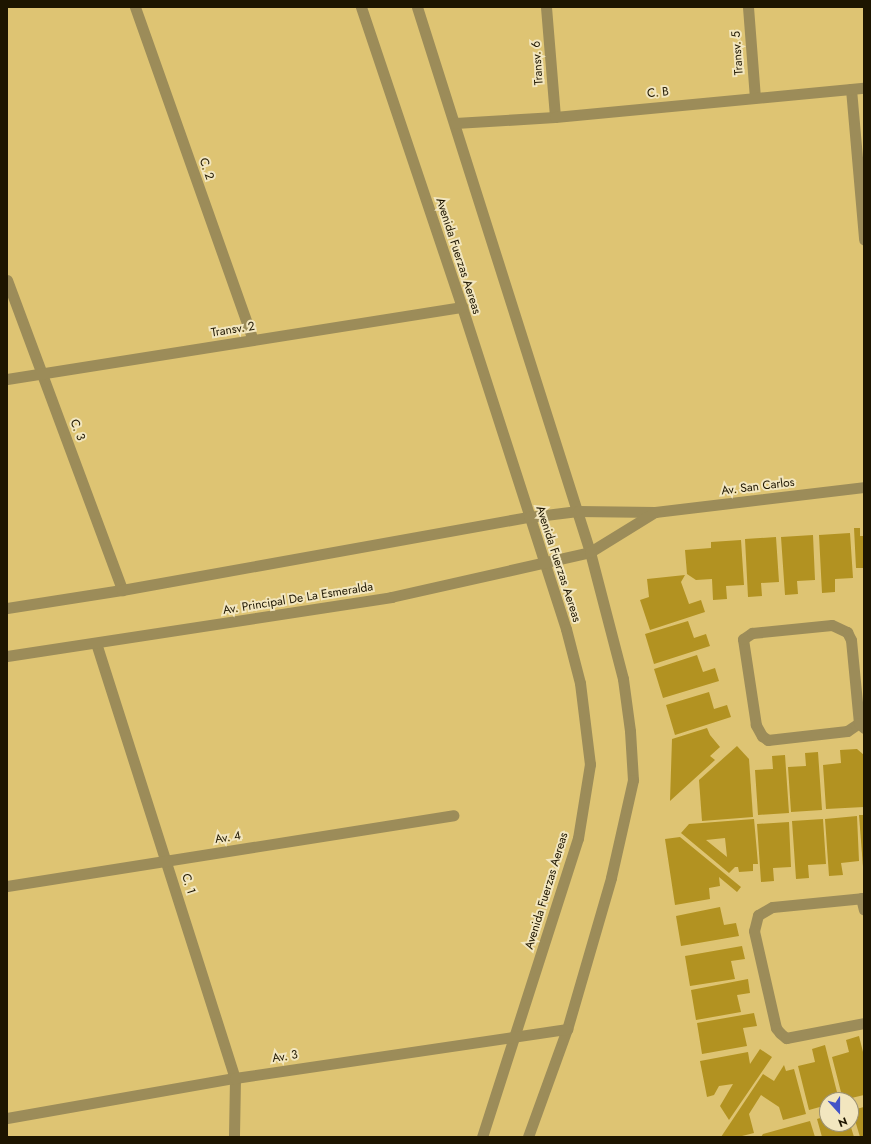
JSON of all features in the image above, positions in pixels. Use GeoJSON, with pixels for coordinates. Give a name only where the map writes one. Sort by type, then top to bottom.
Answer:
{"type":"FeatureCollection","features":[{"type":"Feature","properties":{"kind":"street","name":"C. 2"},"geometry":{"type":"LineString","coordinates":[[135,7],[253,340]]}},
{"type":"Feature","properties":{"kind":"street","name":"Avenida Fuerzas Aereas"},"geometry":{"type":"LineString","coordinates":[[361,7],[462,307],[566,629],[580,683],[590,764],[578,838],[482,1137]]}},
{"type":"Feature","properties":{"kind":"street"},"geometry":{"type":"LineString","coordinates":[[418,7],[578,511],[623,678],[630,731],[633,780],[611,878],[567,1029],[528,1137]]}},
{"type":"Feature","properties":{"kind":"street","name":"Transv. 6"},"geometry":{"type":"LineString","coordinates":[[546,7],[555,117]]}},
{"type":"Feature","properties":{"kind":"street","name":"Transv. 5"},"geometry":{"type":"LineString","coordinates":[[748,7],[755,97]]}},
{"type":"Feature","properties":{"kind":"street","name":"C. B"},"geometry":{"type":"LineString","coordinates":[[455,123],[555,117],[755,97],[864,88]]}},
{"type":"Feature","properties":{"kind":"street"},"geometry":{"type":"LineString","coordinates":[[851,89],[864,239]]}},
{"type":"Feature","properties":{"kind":"street","name":"C. 3"},"geometry":{"type":"LineString","coordinates":[[7,280],[122,590]]}},
{"type":"Feature","properties":{"kind":"street","name":"Transv. 2"},"geometry":{"type":"LineString","coordinates":[[7,379],[462,307]]}},
{"type":"Feature","properties":{"kind":"street","name":"Av. San Carlos"},"geometry":{"type":"LineString","coordinates":[[578,511],[655,512],[864,487]]}},
{"type":"Feature","properties":{"kind":"street"},"geometry":{"type":"LineString","coordinates":[[7,608],[122,590],[530,517],[578,511]]}},
{"type":"Feature","properties":{"kind":"street","name":"Av. Principal De La Esmeralda"},"geometry":{"type":"LineString","coordinates":[[7,656],[390,597],[544,563],[590,552],[655,512]]}},
{"type":"Feature","properties":{"kind":"street"},"geometry":{"type":"LineString","coordinates":[[832,625],[847,632],[851,640],[861,725],[847,731],[768,740],[762,736],[756,725],[743,639],[752,633],[832,625]]}},
{"type":"Feature","properties":{"kind":"street","name":"C. 1"},"geometry":{"type":"LineString","coordinates":[[96,643],[167,861],[235,1078],[234,1137]]}},
{"type":"Feature","properties":{"kind":"street","name":"Av. 4"},"geometry":{"type":"LineString","coordinates":[[7,886],[453,815]]}},
{"type":"Feature","properties":{"kind":"street"},"geometry":{"type":"LineString","coordinates":[[864,910],[862,898],[772,907],[758,915],[754,931],[776,1028],[780,1034],[786,1038],[864,1023]]}},
{"type":"Feature","properties":{"kind":"street","name":"Av. 3"},"geometry":{"type":"LineString","coordinates":[[8,1119],[235,1078],[567,1029]]}},
{"type":"Feature","properties":{"kind":"building"},"geometry":{"type":"Polygon","coordinates":[[[854,528],[860,528],[860,536],[864,536],[864,568],[856,568],[854,528]]]}},
{"type":"Feature","properties":{"kind":"building"},"geometry":{"type":"Polygon","coordinates":[[[850,533],[853,578],[835,579],[835,592],[822,593],[819,535],[850,533]]]}},
{"type":"Feature","properties":{"kind":"building"},"geometry":{"type":"Polygon","coordinates":[[[813,535],[815,580],[797,581],[798,594],[785,595],[781,537],[813,535]]]}},
{"type":"Feature","properties":{"kind":"building"},"geometry":{"type":"Polygon","coordinates":[[[776,537],[779,582],[761,583],[762,596],[748,597],[745,539],[776,537]]]}},
{"type":"Feature","properties":{"kind":"building"},"geometry":{"type":"Polygon","coordinates":[[[741,540],[744,585],[726,586],[727,599],[713,600],[712,579],[696,580],[687,574],[685,550],[711,548],[711,542],[741,540]]]}},
{"type":"Feature","properties":{"kind":"building"},"geometry":{"type":"Polygon","coordinates":[[[685,575],[681,582],[689,604],[701,600],[705,612],[650,630],[640,600],[649,597],[647,579],[685,575]]]}},
{"type":"Feature","properties":{"kind":"building"},"geometry":{"type":"Polygon","coordinates":[[[688,621],[694,638],[706,634],[710,646],[654,664],[645,634],[688,621]]]}},
{"type":"Feature","properties":{"kind":"building"},"geometry":{"type":"Polygon","coordinates":[[[697,655],[703,672],[715,668],[719,681],[663,698],[654,669],[697,655]]]}},
{"type":"Feature","properties":{"kind":"building"},"geometry":{"type":"Polygon","coordinates":[[[709,692],[714,709],[727,705],[731,717],[675,735],[666,705],[709,692]]]}},
{"type":"Feature","properties":{"kind":"building"},"geometry":{"type":"Polygon","coordinates":[[[707,728],[710,735],[720,747],[710,756],[715,760],[670,801],[672,739],[707,728]]]}},
{"type":"Feature","properties":{"kind":"building"},"geometry":{"type":"Polygon","coordinates":[[[737,746],[749,759],[753,817],[702,821],[699,780],[737,746]]]}},
{"type":"Feature","properties":{"kind":"building"},"geometry":{"type":"Polygon","coordinates":[[[857,749],[864,755],[864,807],[826,809],[823,765],[841,763],[840,750],[857,749]]]}},
{"type":"Feature","properties":{"kind":"building"},"geometry":{"type":"Polygon","coordinates":[[[818,752],[822,810],[791,812],[788,767],[806,766],[805,753],[818,752]]]}},
{"type":"Feature","properties":{"kind":"building"},"geometry":{"type":"Polygon","coordinates":[[[785,755],[789,813],[758,815],[755,770],[773,769],[772,756],[785,755]]]}},
{"type":"Feature","properties":{"kind":"building"},"geometry":{"type":"Polygon","coordinates":[[[859,815],[864,815],[864,867],[863,867],[859,815]]]}},
{"type":"Feature","properties":{"kind":"building"},"geometry":{"type":"Polygon","coordinates":[[[857,816],[859,861],[841,863],[843,875],[829,876],[825,819],[857,816]]]}},
{"type":"Feature","properties":{"kind":"building"},"geometry":{"type":"Polygon","coordinates":[[[754,819],[758,864],[753,864],[753,871],[739,872],[738,867],[735,867],[729,873],[681,833],[689,824],[754,819]],[[725,838],[706,840],[727,857],[725,838]]]}},
{"type":"Feature","properties":{"kind":"building"},"geometry":{"type":"Polygon","coordinates":[[[823,819],[826,864],[808,865],[809,878],[796,879],[792,821],[823,819]]]}},
{"type":"Feature","properties":{"kind":"building"},"geometry":{"type":"Polygon","coordinates":[[[789,822],[791,867],[773,868],[774,881],[761,882],[757,824],[789,822]]]}},
{"type":"Feature","properties":{"kind":"building"},"geometry":{"type":"Polygon","coordinates":[[[680,837],[741,887],[737,892],[719,877],[720,886],[709,888],[710,899],[675,905],[665,839],[680,837]]]}},
{"type":"Feature","properties":{"kind":"building"},"geometry":{"type":"Polygon","coordinates":[[[720,907],[724,925],[736,923],[739,936],[681,946],[676,916],[720,907]]]}},
{"type":"Feature","properties":{"kind":"building"},"geometry":{"type":"Polygon","coordinates":[[[742,946],[745,959],[731,961],[735,979],[690,986],[685,956],[742,946]]]}},
{"type":"Feature","properties":{"kind":"building"},"geometry":{"type":"Polygon","coordinates":[[[748,979],[750,993],[737,995],[741,1012],[696,1020],[691,990],[748,979]]]}},
{"type":"Feature","properties":{"kind":"building"},"geometry":{"type":"Polygon","coordinates":[[[754,1013],[757,1026],[743,1028],[747,1046],[702,1054],[697,1023],[754,1013]]]}},
{"type":"Feature","properties":{"kind":"building"},"geometry":{"type":"Polygon","coordinates":[[[859,1036],[864,1056],[864,1095],[859,1096],[859,1092],[841,1092],[832,1057],[849,1052],[846,1040],[859,1036]]]}},
{"type":"Feature","properties":{"kind":"building"},"geometry":{"type":"Polygon","coordinates":[[[825,1045],[837,1092],[819,1092],[819,1107],[809,1110],[798,1066],[815,1062],[812,1049],[825,1045]]]}},
{"type":"Feature","properties":{"kind":"building"},"geometry":{"type":"Polygon","coordinates":[[[760,1049],[772,1057],[729,1120],[720,1106],[733,1084],[719,1086],[714,1095],[707,1097],[700,1061],[748,1052],[750,1064],[760,1049]]]}},
{"type":"Feature","properties":{"kind":"building"},"geometry":{"type":"Polygon","coordinates":[[[784,1065],[786,1071],[794,1069],[806,1114],[783,1120],[779,1107],[761,1095],[749,1114],[754,1133],[738,1137],[721,1137],[763,1074],[774,1081],[784,1065]]]}},
{"type":"Feature","properties":{"kind":"building"},"geometry":{"type":"Polygon","coordinates":[[[864,1107],[864,1137],[860,1137],[859,1132],[859,1108],[864,1107]]]}},
{"type":"Feature","properties":{"kind":"building"},"geometry":{"type":"Polygon","coordinates":[[[810,1121],[815,1137],[761,1137],[763,1134],[810,1121]]]}},
{"type":"Feature","properties":{"kind":"building"},"geometry":{"type":"Polygon","coordinates":[[[821,1132],[852,1132],[854,1137],[822,1137],[821,1132]]]}}]}
